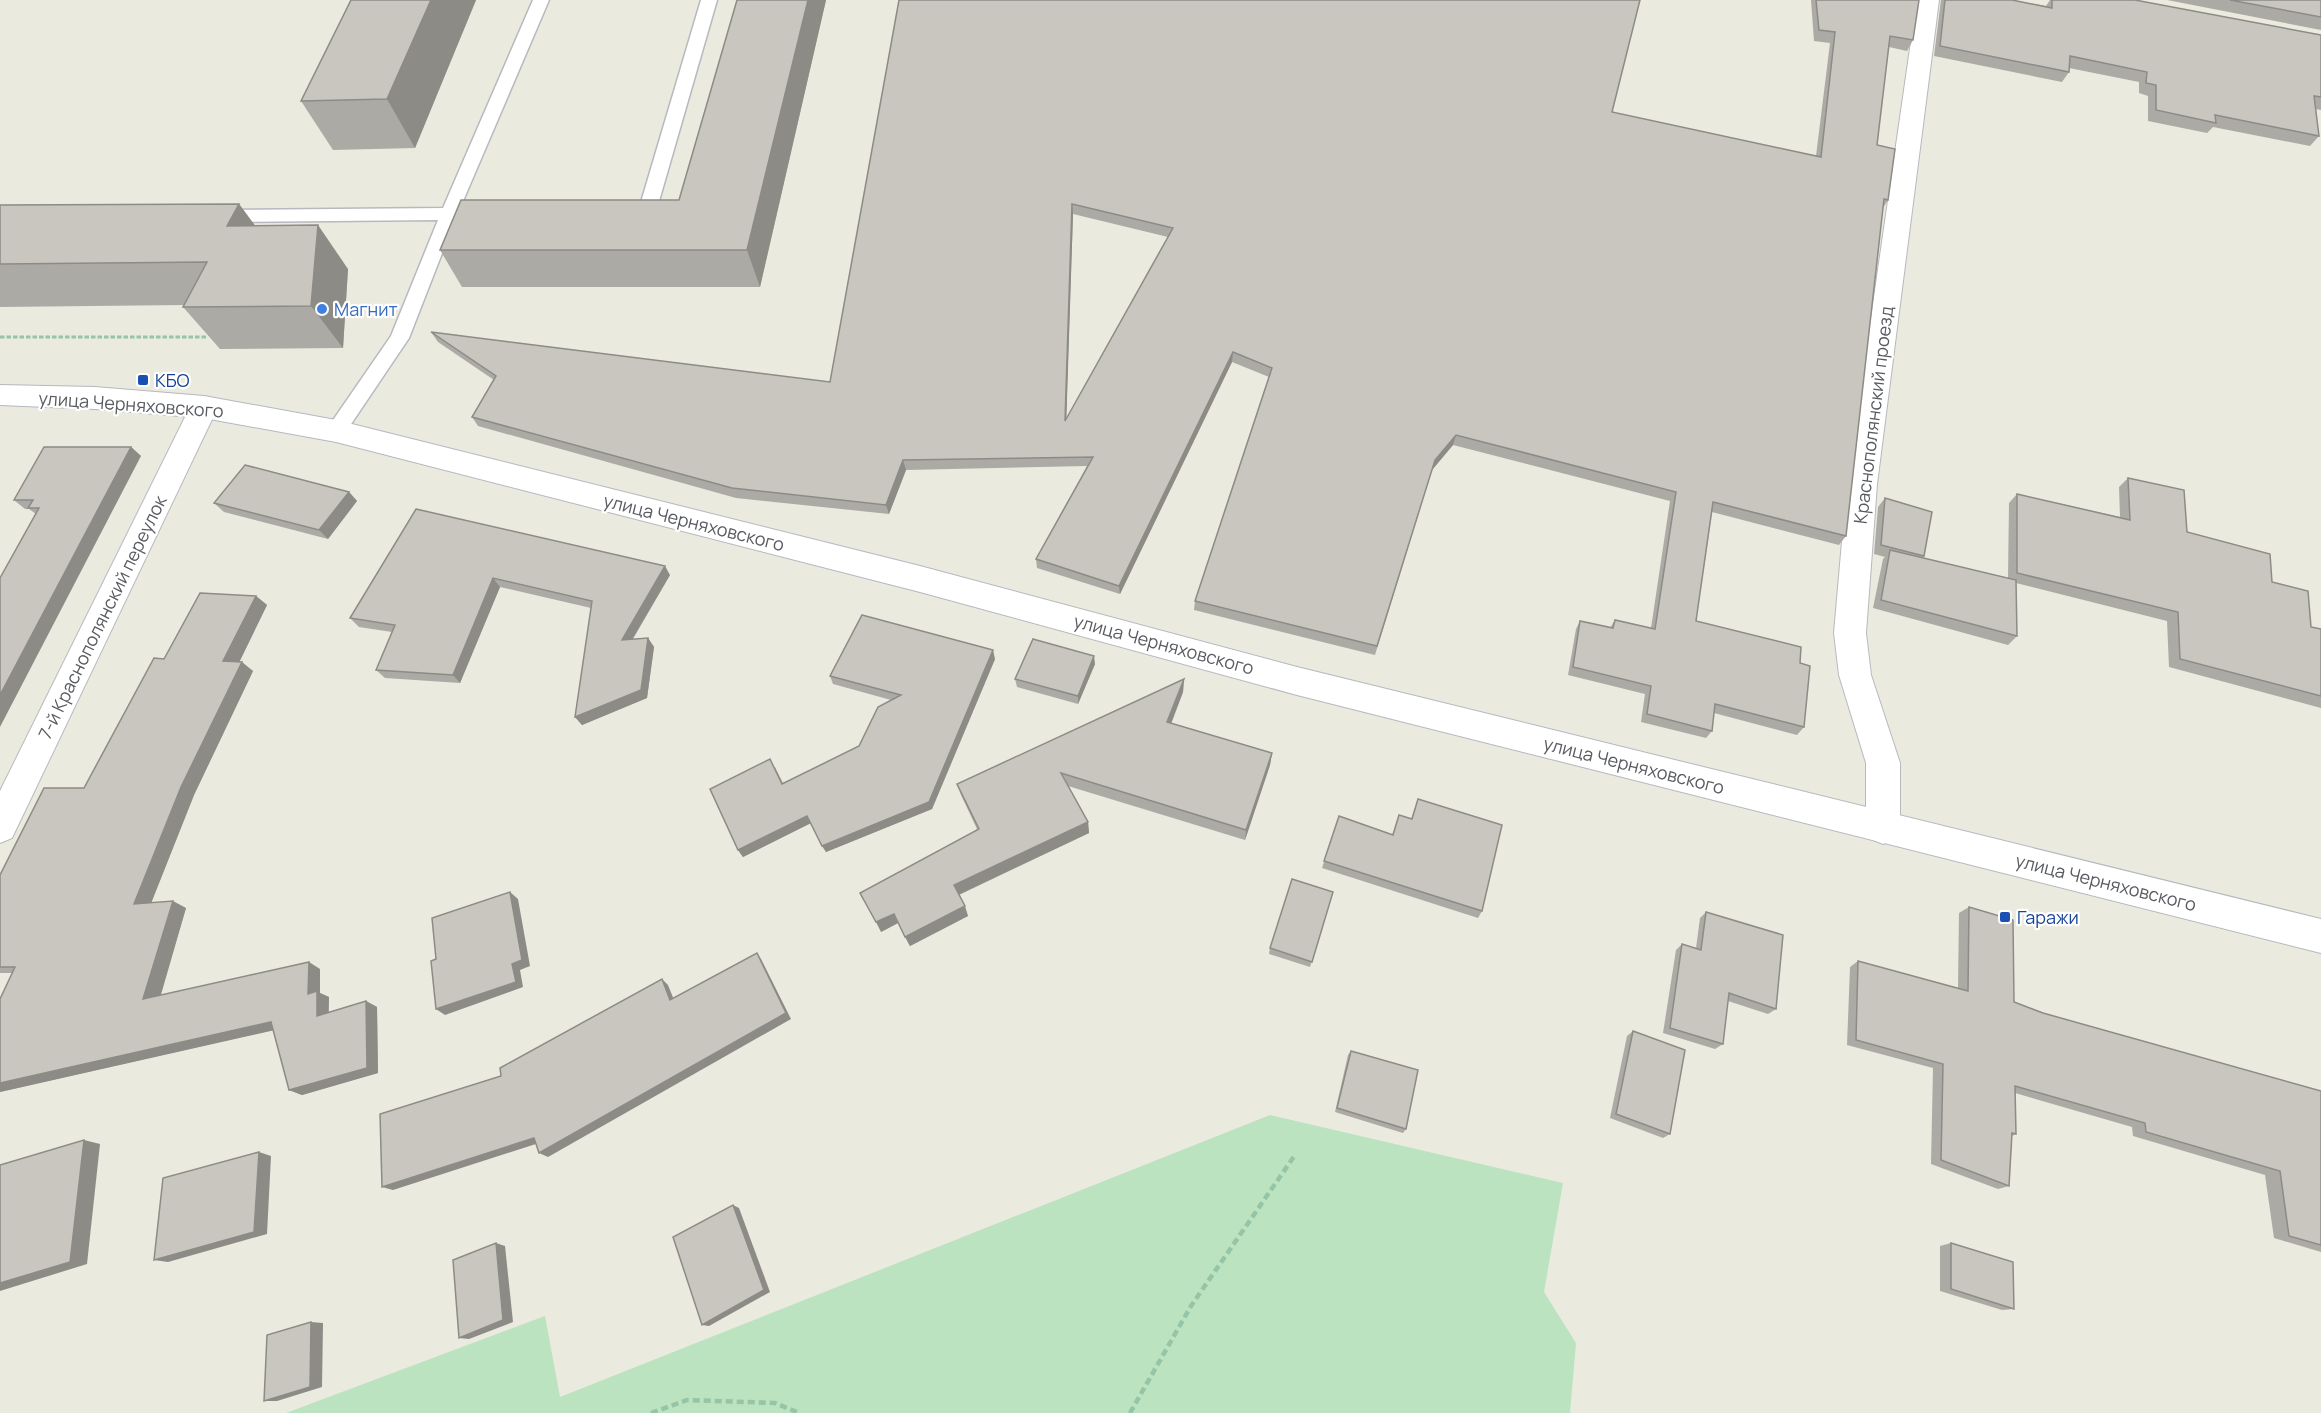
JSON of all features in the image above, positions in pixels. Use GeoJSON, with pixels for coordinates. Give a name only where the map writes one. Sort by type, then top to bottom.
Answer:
{"type":"FeatureCollection","features":[{"type":"Feature","properties":{"kind":"main road","name":"Краснополянский проезд"},"geometry":{"type":"LineString","coordinates":[[1883,828],[1883,763],[1855,675],[1850,633],[1862,484],[1928,0]]}},
{"type":"Feature","properties":{"kind":"main road","name":"улица Черняховского"},"geometry":{"type":"LineString","coordinates":[[0,395],[95,398],[204,407],[336,431],[920,579],[1297,681],[2321,936]]}},
{"type":"Feature","properties":{"kind":"main road","name":"7-й Краснополянский переулок"},"geometry":{"type":"LineString","coordinates":[[0,827],[204,407]]}},
{"type":"Feature","properties":{"kind":"lane"},"geometry":{"type":"LineString","coordinates":[[336,431],[400,338],[449,214],[541,0]]}},
{"type":"Feature","properties":{"kind":"lane"},"geometry":{"type":"LineString","coordinates":[[612,215],[646,215],[709,0]]}},
{"type":"Feature","properties":{"kind":"lane"},"geometry":{"type":"LineString","coordinates":[[201,216],[472,214]]}},
{"type":"Feature","properties":{"kind":"path"},"geometry":{"type":"LineString","coordinates":[[0,337],[208,338]]}},
{"type":"Feature","properties":{"kind":"path"},"geometry":{"type":"LineString","coordinates":[[1130,1413],[1191,1306],[1295,1155]]}},
{"type":"Feature","properties":{"kind":"path"},"geometry":{"type":"LineString","coordinates":[[651,1413],[687,1400],[776,1403],[800,1413]]}},
{"type":"Feature","properties":{"kind":"green space"},"geometry":{"type":"Polygon","coordinates":[[[1270,1115],[1563,1183],[1544,1292],[1576,1343],[1570,1413],[286,1413],[545,1316],[560,1397],[1270,1115]]]}},
{"type":"Feature","properties":{"kind":"building"},"geometry":{"type":"Polygon","coordinates":[[[351,0],[431,0],[387,99],[301,101],[351,0]]]}},
{"type":"Feature","properties":{"kind":"building"},"geometry":{"type":"Polygon","coordinates":[[[737,0],[808,0],[747,250],[440,250],[461,200],[679,200],[737,0]]]}},
{"type":"Feature","properties":{"kind":"building"},"geometry":{"type":"Polygon","coordinates":[[[899,0],[1640,0],[1612,112],[1821,157],[1835,32],[1819,30],[1816,0],[1919,0],[1913,40],[1890,36],[1877,145],[1895,149],[1888,200],[1884,199],[1846,536],[1713,502],[1696,621],[1801,647],[1800,663],[1810,666],[1804,727],[1715,704],[1712,731],[1647,714],[1651,686],[1573,667],[1580,621],[1613,628],[1615,620],[1655,629],[1676,492],[1456,435],[1435,460],[1377,646],[1195,601],[1272,368],[1233,352],[1119,586],[1036,559],[1093,457],[903,460],[886,505],[732,488],[472,417],[496,376],[431,332],[830,382],[899,0]],[[1072,204],[1065,421],[1173,228],[1072,204]]]}},
{"type":"Feature","properties":{"kind":"building"},"geometry":{"type":"Polygon","coordinates":[[[1945,0],[2012,0],[2052,8],[2052,0],[2135,0],[2321,35],[2321,97],[2314,96],[2319,136],[2215,115],[2216,123],[2156,110],[2156,85],[2146,83],[2147,72],[2070,56],[2069,72],[1940,46],[1945,0]]]}},
{"type":"Feature","properties":{"kind":"building"},"geometry":{"type":"Polygon","coordinates":[[[2230,0],[2321,0],[2321,17],[2230,0]]]}},
{"type":"Feature","properties":{"kind":"building"},"geometry":{"type":"Polygon","coordinates":[[[239,204],[227,226],[318,225],[311,306],[183,307],[207,262],[0,264],[0,205],[239,204]]]}},
{"type":"Feature","properties":{"kind":"building"},"geometry":{"type":"Polygon","coordinates":[[[44,447],[131,447],[0,695],[0,578],[39,508],[28,508],[33,500],[14,500],[44,447]]]}},
{"type":"Feature","properties":{"kind":"building"},"geometry":{"type":"Polygon","coordinates":[[[245,465],[349,492],[319,530],[214,503],[245,465]]]}},
{"type":"Feature","properties":{"kind":"building"},"geometry":{"type":"Polygon","coordinates":[[[2128,478],[2184,490],[2187,532],[2270,554],[2272,582],[2308,591],[2311,627],[2321,629],[2321,696],[2180,659],[2178,612],[2017,573],[2017,494],[2130,520],[2128,478]]]}},
{"type":"Feature","properties":{"kind":"building"},"geometry":{"type":"Polygon","coordinates":[[[1885,498],[1932,512],[1924,556],[1881,545],[1885,498]]]}},
{"type":"Feature","properties":{"kind":"building"},"geometry":{"type":"Polygon","coordinates":[[[416,509],[665,566],[622,640],[648,638],[641,690],[575,717],[592,601],[493,578],[453,675],[376,670],[395,625],[350,618],[416,509]]]}},
{"type":"Feature","properties":{"kind":"building"},"geometry":{"type":"Polygon","coordinates":[[[1890,550],[2016,580],[2017,636],[1881,600],[1890,550]]]}},
{"type":"Feature","properties":{"kind":"building"},"geometry":{"type":"Polygon","coordinates":[[[200,593],[256,596],[223,661],[242,662],[181,787],[134,904],[173,901],[143,999],[309,962],[308,994],[317,991],[317,1016],[366,1001],[367,1068],[289,1090],[271,1022],[0,1083],[0,999],[15,967],[0,967],[0,875],[44,788],[84,788],[154,658],[164,659],[200,593]]]}},
{"type":"Feature","properties":{"kind":"building"},"geometry":{"type":"Polygon","coordinates":[[[862,615],[993,650],[929,802],[822,846],[807,816],[738,850],[710,789],[770,759],[782,784],[859,746],[878,707],[901,695],[830,676],[862,615]]]}},
{"type":"Feature","properties":{"kind":"building"},"geometry":{"type":"Polygon","coordinates":[[[1033,639],[1094,656],[1078,696],[1015,679],[1033,639]]]}},
{"type":"Feature","properties":{"kind":"building"},"geometry":{"type":"Polygon","coordinates":[[[1184,679],[1167,722],[1272,753],[1246,830],[1061,773],[1088,822],[954,885],[965,906],[905,937],[894,914],[876,922],[860,893],[979,829],[957,784],[1184,679]]]}},
{"type":"Feature","properties":{"kind":"building"},"geometry":{"type":"Polygon","coordinates":[[[1418,799],[1502,825],[1482,911],[1324,861],[1339,816],[1393,835],[1399,815],[1412,819],[1418,799]]]}},
{"type":"Feature","properties":{"kind":"building"},"geometry":{"type":"Polygon","coordinates":[[[1292,879],[1333,892],[1312,962],[1270,948],[1292,879]]]}},
{"type":"Feature","properties":{"kind":"building"},"geometry":{"type":"Polygon","coordinates":[[[510,892],[522,960],[512,964],[516,982],[436,1009],[431,961],[436,959],[432,918],[510,892]]]}},
{"type":"Feature","properties":{"kind":"building"},"geometry":{"type":"Polygon","coordinates":[[[1969,907],[2013,920],[2014,1002],[2043,1013],[2321,1091],[2321,1245],[2289,1236],[2280,1171],[2146,1132],[2145,1123],[2015,1086],[2016,1134],[2012,1133],[2009,1186],[1941,1160],[1943,1064],[1856,1040],[1858,961],[1968,991],[1969,907]]]}},
{"type":"Feature","properties":{"kind":"building"},"geometry":{"type":"Polygon","coordinates":[[[1706,912],[1783,935],[1776,1009],[1729,993],[1723,1044],[1670,1028],[1682,944],[1701,950],[1706,912]]]}},
{"type":"Feature","properties":{"kind":"building"},"geometry":{"type":"Polygon","coordinates":[[[757,953],[786,1013],[539,1153],[534,1138],[382,1187],[380,1114],[501,1076],[500,1068],[662,979],[670,1000],[757,953]]]}},
{"type":"Feature","properties":{"kind":"building"},"geometry":{"type":"Polygon","coordinates":[[[1633,1031],[1685,1050],[1670,1134],[1616,1114],[1633,1031]]]}},
{"type":"Feature","properties":{"kind":"building"},"geometry":{"type":"Polygon","coordinates":[[[1351,1051],[1418,1070],[1406,1129],[1337,1108],[1351,1051]]]}},
{"type":"Feature","properties":{"kind":"building"},"geometry":{"type":"Polygon","coordinates":[[[84,1140],[70,1262],[0,1283],[0,1165],[84,1140]]]}},
{"type":"Feature","properties":{"kind":"building"},"geometry":{"type":"Polygon","coordinates":[[[259,1152],[254,1232],[154,1260],[163,1178],[259,1152]]]}},
{"type":"Feature","properties":{"kind":"building"},"geometry":{"type":"Polygon","coordinates":[[[733,1205],[764,1290],[702,1325],[673,1237],[733,1205]]]}},
{"type":"Feature","properties":{"kind":"building"},"geometry":{"type":"Polygon","coordinates":[[[496,1243],[503,1320],[459,1338],[453,1260],[496,1243]]]}},
{"type":"Feature","properties":{"kind":"building"},"geometry":{"type":"Polygon","coordinates":[[[1951,1243],[2013,1262],[2014,1309],[1951,1289],[1951,1243]]]}},
{"type":"Feature","properties":{"kind":"building"},"geometry":{"type":"Polygon","coordinates":[[[311,1322],[310,1387],[264,1401],[267,1335],[311,1322]]]}},
{"type":"Feature","properties":{"kind":"place","name":"Магнит"},"geometry":{"type":"Point","coordinates":[322,309]}},
{"type":"Feature","properties":{"kind":"place","name":"КБО"},"geometry":{"type":"Point","coordinates":[143,380]}},
{"type":"Feature","properties":{"kind":"place","name":"Гаражи"},"geometry":{"type":"Point","coordinates":[2005,917]}}]}
